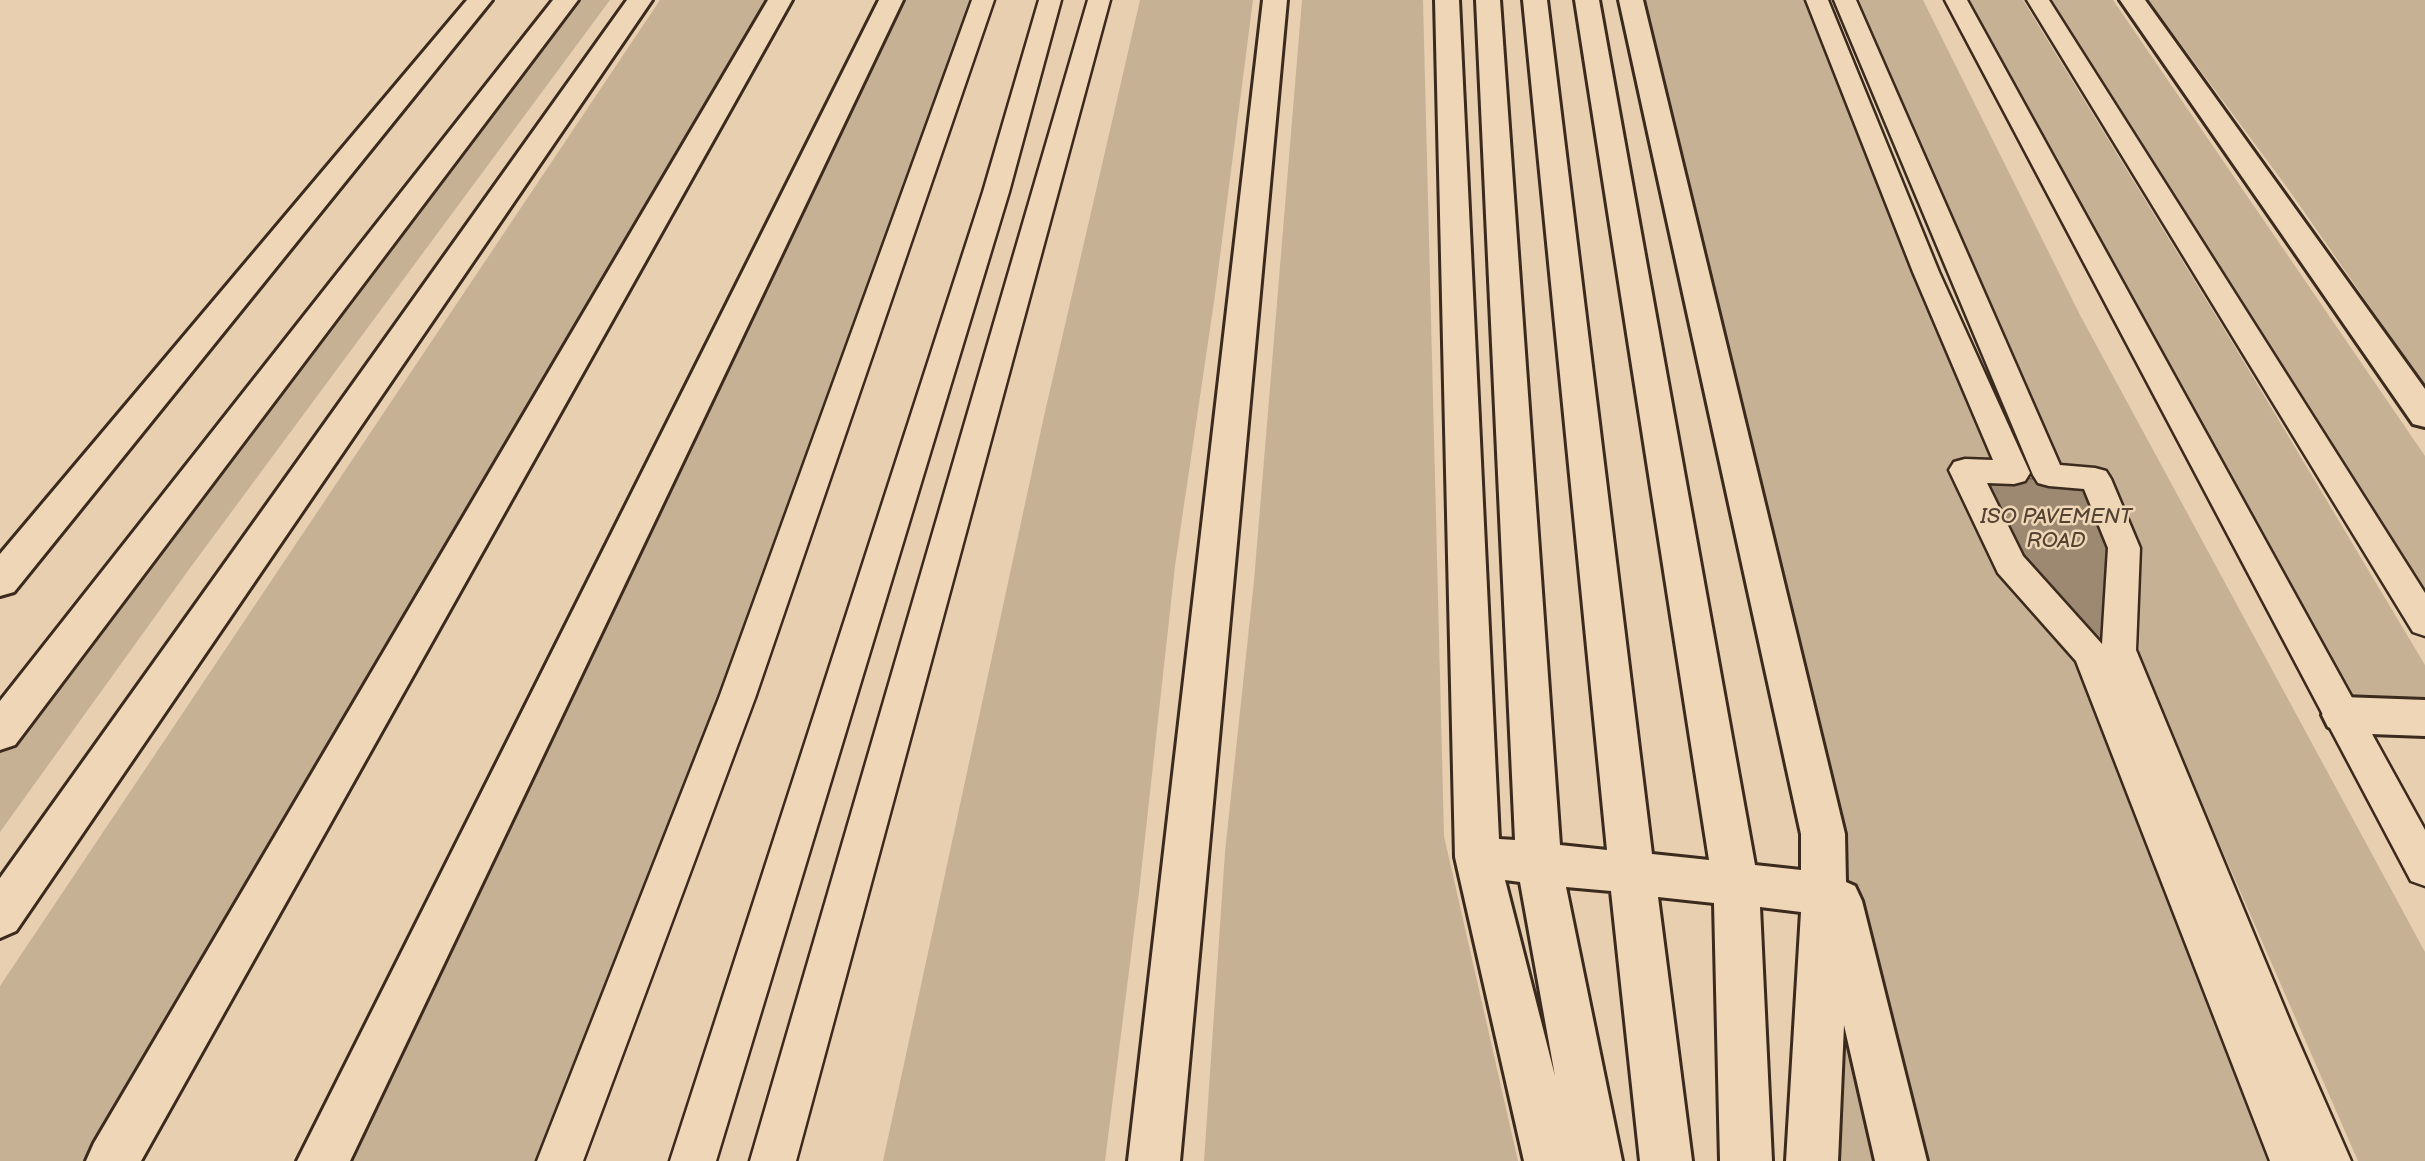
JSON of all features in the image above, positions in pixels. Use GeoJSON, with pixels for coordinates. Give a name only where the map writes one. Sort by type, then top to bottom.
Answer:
{"type":"FeatureCollection","features":[{"type":"Feature","properties":{"kind":"street"},"geometry":{"type":"LineString","coordinates":[[0,581],[480,0]]}},
{"type":"Feature","properties":{"kind":"street"},"geometry":{"type":"LineString","coordinates":[[0,732],[566,0]]}},
{"type":"Feature","properties":{"kind":"street"},"geometry":{"type":"LineString","coordinates":[[0,916],[640,0]]}},
{"type":"Feature","properties":{"kind":"street"},"geometry":{"type":"LineString","coordinates":[[113,1161],[780,0]]}},
{"type":"Feature","properties":{"kind":"street"},"geometry":{"type":"LineString","coordinates":[[323,1161],[891,0]]}},
{"type":"Feature","properties":{"kind":"street"},"geometry":{"type":"LineString","coordinates":[[1154,1161],[1275,0]]}},
{"type":"Feature","properties":{"kind":"street"},"geometry":{"type":"LineString","coordinates":[[1447,0],[1478,857],[1550,1161]]}},
{"type":"Feature","properties":{"kind":"street"},"geometry":{"type":"LineString","coordinates":[[1488,0],[1539,863],[1596,1161]]}},
{"type":"Feature","properties":{"kind":"street"},"geometry":{"type":"LineString","coordinates":[[1535,0],[1666,1161]]}},
{"type":"Feature","properties":{"kind":"street"},"geometry":{"type":"LineString","coordinates":[[1587,0],[1736,884],[1746,1161]]}},
{"type":"Feature","properties":{"kind":"street"},"geometry":{"type":"LineString","coordinates":[[1631,0],[1822,834],[1902,1161]]}},
{"type":"Feature","properties":{"kind":"street"},"geometry":{"type":"LineString","coordinates":[[2132,0],[2425,415]]}},
{"type":"Feature","properties":{"kind":"street"},"geometry":{"type":"LineString","coordinates":[[2343,715],[2425,718]]}},
{"type":"Feature","properties":{"kind":"street"},"geometry":{"type":"LineString","coordinates":[[1812,1161],[1824,944],[1822,834]]}},
{"type":"Feature","properties":{"kind":"street"},"geometry":{"type":"LineString","coordinates":[[1478,857],[1823,893]]}},
{"type":"Feature","properties":{"kind":"lane"},"geometry":{"type":"LineString","coordinates":[[560,1161],[737,698],[983,0]]}},
{"type":"Feature","properties":{"kind":"lane"},"geometry":{"type":"LineString","coordinates":[[693,1161],[996,192],[1050,0]]}},
{"type":"Feature","properties":{"kind":"lane"},"geometry":{"type":"LineString","coordinates":[[773,1161],[1099,0]]}},
{"type":"Feature","properties":{"kind":"lane"},"geometry":{"type":"LineString","coordinates":[[1817,0],[1926,272],[2014,473],[1965,470],[2010,564],[2090,654],[2293,1161]]}},
{"type":"Feature","properties":{"kind":"lane"},"geometry":{"type":"LineString","coordinates":[[1845,0],[2049,475],[2095,480],[2124,548],[2119,650],[2328,1161]]}},
{"type":"Feature","properties":{"kind":"lane"},"geometry":{"type":"LineString","coordinates":[[1956,0],[2425,868]]}},
{"type":"Feature","properties":{"kind":"lane"},"geometry":{"type":"LineString","coordinates":[[2038,0],[2425,622]]}},
{"type":"Feature","properties":{"kind":"shaded area"},"geometry":{"type":"Polygon","coordinates":[[[570,0],[610,0],[190,568],[0,832],[0,751],[101,614],[570,0]]]}},
{"type":"Feature","properties":{"kind":"shaded area"},"geometry":{"type":"Polygon","coordinates":[[[660,0],[774,0],[98,1161],[0,1161],[0,986],[660,0]]]}},
{"type":"Feature","properties":{"kind":"shaded area"},"geometry":{"type":"Polygon","coordinates":[[[895,0],[976,0],[895,238],[542,1161],[332,1161],[895,0]]]}},
{"type":"Feature","properties":{"kind":"shaded area"},"geometry":{"type":"Polygon","coordinates":[[[1140,0],[1253,0],[1215,295],[1175,566],[1139,892],[1105,1161],[883,1161],[1044,416],[1140,0]]]}},
{"type":"Feature","properties":{"kind":"shaded area"},"geometry":{"type":"Polygon","coordinates":[[[1302,0],[1423,0],[1444,836],[1518,1161],[1204,1161],[1225,852],[1254,581],[1302,0]]]}},
{"type":"Feature","properties":{"kind":"shaded area"},"geometry":{"type":"Polygon","coordinates":[[[1639,0],[1810,0],[2086,652],[2295,1161],[1909,1161],[1639,0]]]}},
{"type":"Feature","properties":{"kind":"shaded area"},"geometry":{"type":"Polygon","coordinates":[[[1852,0],[1923,0],[2080,315],[2425,952],[2425,1161],[2358,1161],[2139,660],[2140,560],[2103,473],[2059,468],[1852,0]]]}},
{"type":"Feature","properties":{"kind":"shaded area"},"geometry":{"type":"Polygon","coordinates":[[[1966,0],[2023,0],[2425,665],[2425,701],[2364,700],[2339,695],[2182,385],[1966,0]]]}},
{"type":"Feature","properties":{"kind":"shaded area"},"geometry":{"type":"Polygon","coordinates":[[[2044,0],[2113,0],[2425,456],[2425,598],[2044,0]]]}},
{"type":"Feature","properties":{"kind":"shaded area"},"geometry":{"type":"Polygon","coordinates":[[[2148,0],[2425,0],[2425,386],[2289,190],[2148,0]]]}},
{"type":"Feature","properties":{"kind":"shaded area"},"geometry":{"type":"Polygon","coordinates":[[[1847,1007],[1895,1161],[1823,1161],[1831,1011],[1847,1007]]]}},
{"type":"Feature","properties":{"kind":"water","name":"ISO PAVEMENT ROAD"},"geometry":{"type":"Polygon","coordinates":[[[1972,476],[2091,481],[2117,547],[2115,649],[2092,646],[2011,556],[1972,476]]]}}]}
